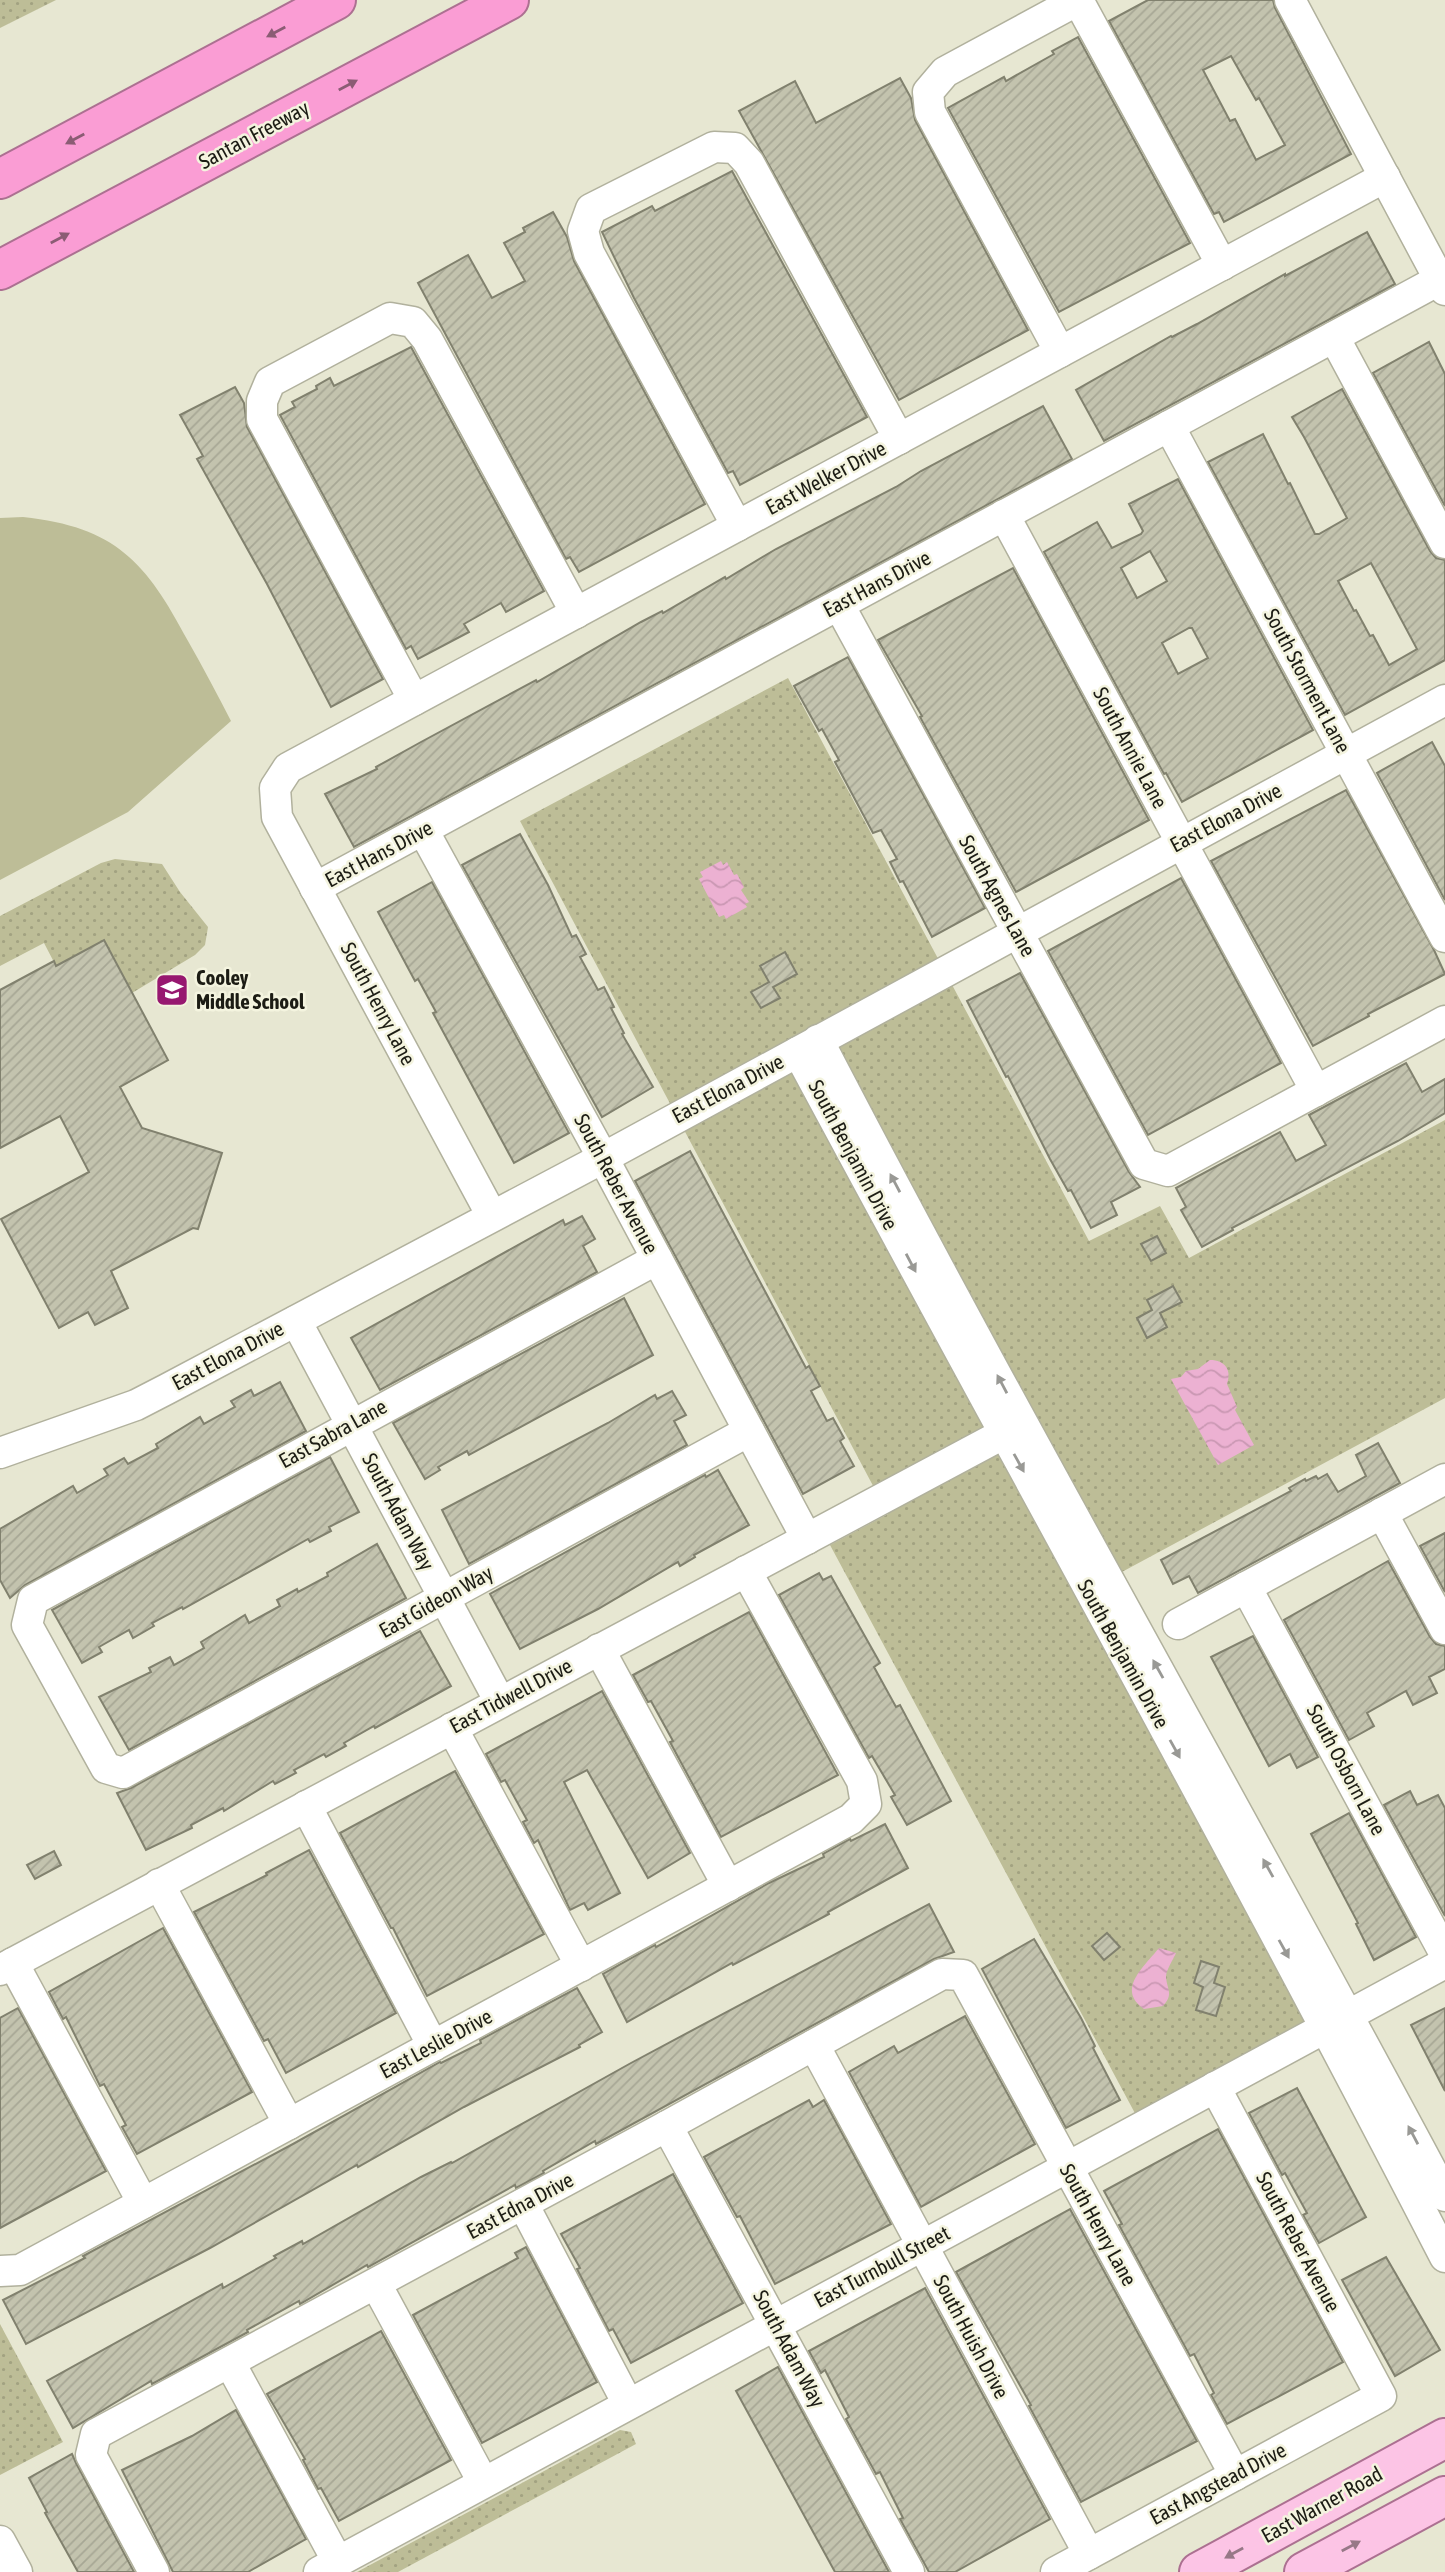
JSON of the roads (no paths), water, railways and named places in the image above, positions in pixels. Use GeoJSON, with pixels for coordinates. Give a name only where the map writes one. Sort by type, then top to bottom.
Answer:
{"type":"FeatureCollection","features":[{"type":"Feature","properties":{"kind":"highway"},"geometry":{"type":"LineString","coordinates":[[0,179],[336,0]]}},
{"type":"Feature","properties":{"kind":"highway","name":"Santan Freeway"},"geometry":{"type":"LineString","coordinates":[[0,270],[509,0]]}},
{"type":"Feature","properties":{"kind":"main road","name":"East Warner Road"},"geometry":{"type":"LineString","coordinates":[[1199,2572],[1445,2438]]}},
{"type":"Feature","properties":{"kind":"main road"},"geometry":{"type":"LineString","coordinates":[[1304,2572],[1445,2496]]}},
{"type":"Feature","properties":{"kind":"street"},"geometry":{"type":"LineString","coordinates":[[1060,352],[930,112],[928,92],[945,72],[1078,0],[1222,265]]}},
{"type":"Feature","properties":{"kind":"street"},"geometry":{"type":"LineString","coordinates":[[1290,0],[1442,285]]}},
{"type":"Feature","properties":{"kind":"street"},"geometry":{"type":"LineString","coordinates":[[737,526],[589,253],[583,231],[591,209],[714,147],[735,148],[749,163],[898,439]]}},
{"type":"Feature","properties":{"kind":"street","name":"East Welker Drive"},"geometry":{"type":"LineString","coordinates":[[275,788],[288,768],[1385,177]]}},
{"type":"Feature","properties":{"kind":"street","name":"East Hans Drive"},"geometry":{"type":"LineString","coordinates":[[315,888],[1334,337],[1442,285]]}},
{"type":"Feature","properties":{"kind":"street"},"geometry":{"type":"LineString","coordinates":[[414,701],[262,419],[262,401],[270,383],[390,318],[413,322],[427,339],[576,613]]}},
{"type":"Feature","properties":{"kind":"street"},"geometry":{"type":"LineString","coordinates":[[1334,337],[1445,543]]}},
{"type":"Feature","properties":{"kind":"street","name":"South Storment Lane"},"geometry":{"type":"LineString","coordinates":[[1169,426],[1445,937]]}},
{"type":"Feature","properties":{"kind":"street","name":"South Annie Lane"},"geometry":{"type":"LineString","coordinates":[[1004,515],[1315,1091]]}},
{"type":"Feature","properties":{"kind":"street","name":"South Agnes Lane"},"geometry":{"type":"LineString","coordinates":[[839,605],[1144,1164],[1168,1171],[1315,1091]]}},
{"type":"Feature","properties":{"kind":"street","name":"East Elona Drive"},"geometry":{"type":"LineString","coordinates":[[0,1453],[136,1405],[603,1158],[1445,700]]}},
{"type":"Feature","properties":{"kind":"street","name":"South Henry Lane"},"geometry":{"type":"LineString","coordinates":[[275,788],[277,817],[492,1216]]}},
{"type":"Feature","properties":{"kind":"street","name":"South Reber Avenue"},"geometry":{"type":"LineString","coordinates":[[423,830],[807,1539]]}},
{"type":"Feature","properties":{"kind":"street"},"geometry":{"type":"LineString","coordinates":[[1315,1091],[1445,1021]]}},
{"type":"Feature","properties":{"kind":"street","name":"South Benjamin Drive"},"geometry":{"type":"LineString","coordinates":[[808,1046],[1013,1428],[1337,2020],[1445,2196]]}},
{"type":"Feature","properties":{"kind":"street","name":"East Sabra Lane"},"geometry":{"type":"LineString","coordinates":[[123,1773],[106,1768],[27,1625],[33,1600],[657,1259]]}},
{"type":"Feature","properties":{"kind":"street","name":"South Adam Way"},"geometry":{"type":"LineString","coordinates":[[296,1321],[500,1702]]}},
{"type":"Feature","properties":{"kind":"street","name":"East Tidwell Drive"},"geometry":{"type":"LineString","coordinates":[[6,1966],[1013,1428]]}},
{"type":"Feature","properties":{"kind":"street","name":"East Gideon Way"},"geometry":{"type":"LineString","coordinates":[[123,1773],[749,1431]]}},
{"type":"Feature","properties":{"kind":"street"},"geometry":{"type":"LineString","coordinates":[[1178,1624],[1445,1479]]}},
{"type":"Feature","properties":{"kind":"street"},"geometry":{"type":"LineString","coordinates":[[1382,1513],[1445,1629]]}},
{"type":"Feature","properties":{"kind":"street","name":"East Leslie Drive"},"geometry":{"type":"LineString","coordinates":[[0,2272],[20,2270],[851,1819],[866,1804],[862,1782],[746,1571]]}},
{"type":"Feature","properties":{"kind":"street","name":"South Osborn Lane"},"geometry":{"type":"LineString","coordinates":[[1246,1587],[1445,1954]]}},
{"type":"Feature","properties":{"kind":"street"},"geometry":{"type":"LineString","coordinates":[[599,1649],[728,1886]]}},
{"type":"Feature","properties":{"kind":"street"},"geometry":{"type":"LineString","coordinates":[[452,1728],[580,1966]]}},
{"type":"Feature","properties":{"kind":"street"},"geometry":{"type":"LineString","coordinates":[[306,1806],[433,2046]]}},
{"type":"Feature","properties":{"kind":"street"},"geometry":{"type":"LineString","coordinates":[[159,1884],[289,2124]]}},
{"type":"Feature","properties":{"kind":"street","name":"East Turnbull Street"},"geometry":{"type":"LineString","coordinates":[[328,2567],[1445,1963]]}},
{"type":"Feature","properties":{"kind":"street"},"geometry":{"type":"LineString","coordinates":[[6,1966],[143,2203]]}},
{"type":"Feature","properties":{"kind":"street","name":"East Edna Drive"},"geometry":{"type":"LineString","coordinates":[[154,2572],[91,2455],[96,2434],[667,2126],[942,1974],[963,1975]]}},
{"type":"Feature","properties":{"kind":"street","name":"South Henry Lane"},"geometry":{"type":"LineString","coordinates":[[963,1975],[1235,2475]]}},
{"type":"Feature","properties":{"kind":"street","name":"South Benjamin Drive"},"geometry":{"type":"LineString","coordinates":[[1337,2020],[1445,2257]]}},
{"type":"Feature","properties":{"kind":"street","name":"South Huish Drive"},"geometry":{"type":"LineString","coordinates":[[814,2045],[1089,2554]]}},
{"type":"Feature","properties":{"kind":"street","name":"South Reber Avenue"},"geometry":{"type":"LineString","coordinates":[[1216,2087],[1381,2396]]}},
{"type":"Feature","properties":{"kind":"street","name":"South Adam Way"},"geometry":{"type":"LineString","coordinates":[[667,2126],[909,2572]]}},
{"type":"Feature","properties":{"kind":"street"},"geometry":{"type":"LineString","coordinates":[[523,2204],[628,2404]]}},
{"type":"Feature","properties":{"kind":"street"},"geometry":{"type":"LineString","coordinates":[[376,2284],[482,2482]]}},
{"type":"Feature","properties":{"kind":"street"},"geometry":{"type":"LineString","coordinates":[[230,2363],[328,2567]]}},
{"type":"Feature","properties":{"kind":"street","name":"East Angstead Drive"},"geometry":{"type":"LineString","coordinates":[[1056,2572],[1381,2396]]}},
{"type":"Feature","properties":{"kind":"street"},"geometry":{"type":"LineString","coordinates":[[0,2541],[18,2572]]}},
{"type":"Feature","properties":{"kind":"water"},"geometry":{"type":"Polygon","coordinates":[[[721,861],[723,865],[727,862],[734,875],[737,874],[744,887],[741,890],[749,902],[745,904],[747,907],[726,919],[724,915],[719,917],[699,879],[703,877],[700,872],[721,861]]]}},
{"type":"Feature","properties":{"kind":"water"},"geometry":{"type":"Polygon","coordinates":[[[1210,1360],[1220,1362],[1228,1370],[1227,1384],[1237,1407],[1235,1410],[1254,1445],[1218,1465],[1171,1379],[1181,1377],[1186,1371],[1198,1369],[1210,1360]]]}},
{"type":"Feature","properties":{"kind":"water"},"geometry":{"type":"Polygon","coordinates":[[[1159,1948],[1176,1953],[1166,1974],[1168,1998],[1163,2006],[1144,2009],[1132,1994],[1132,1986],[1140,1970],[1159,1948]]]}},
{"type":"Feature","properties":{"kind":"place","name":"Cooley Middle School"},"geometry":{"type":"Point","coordinates":[172,990]}}]}
